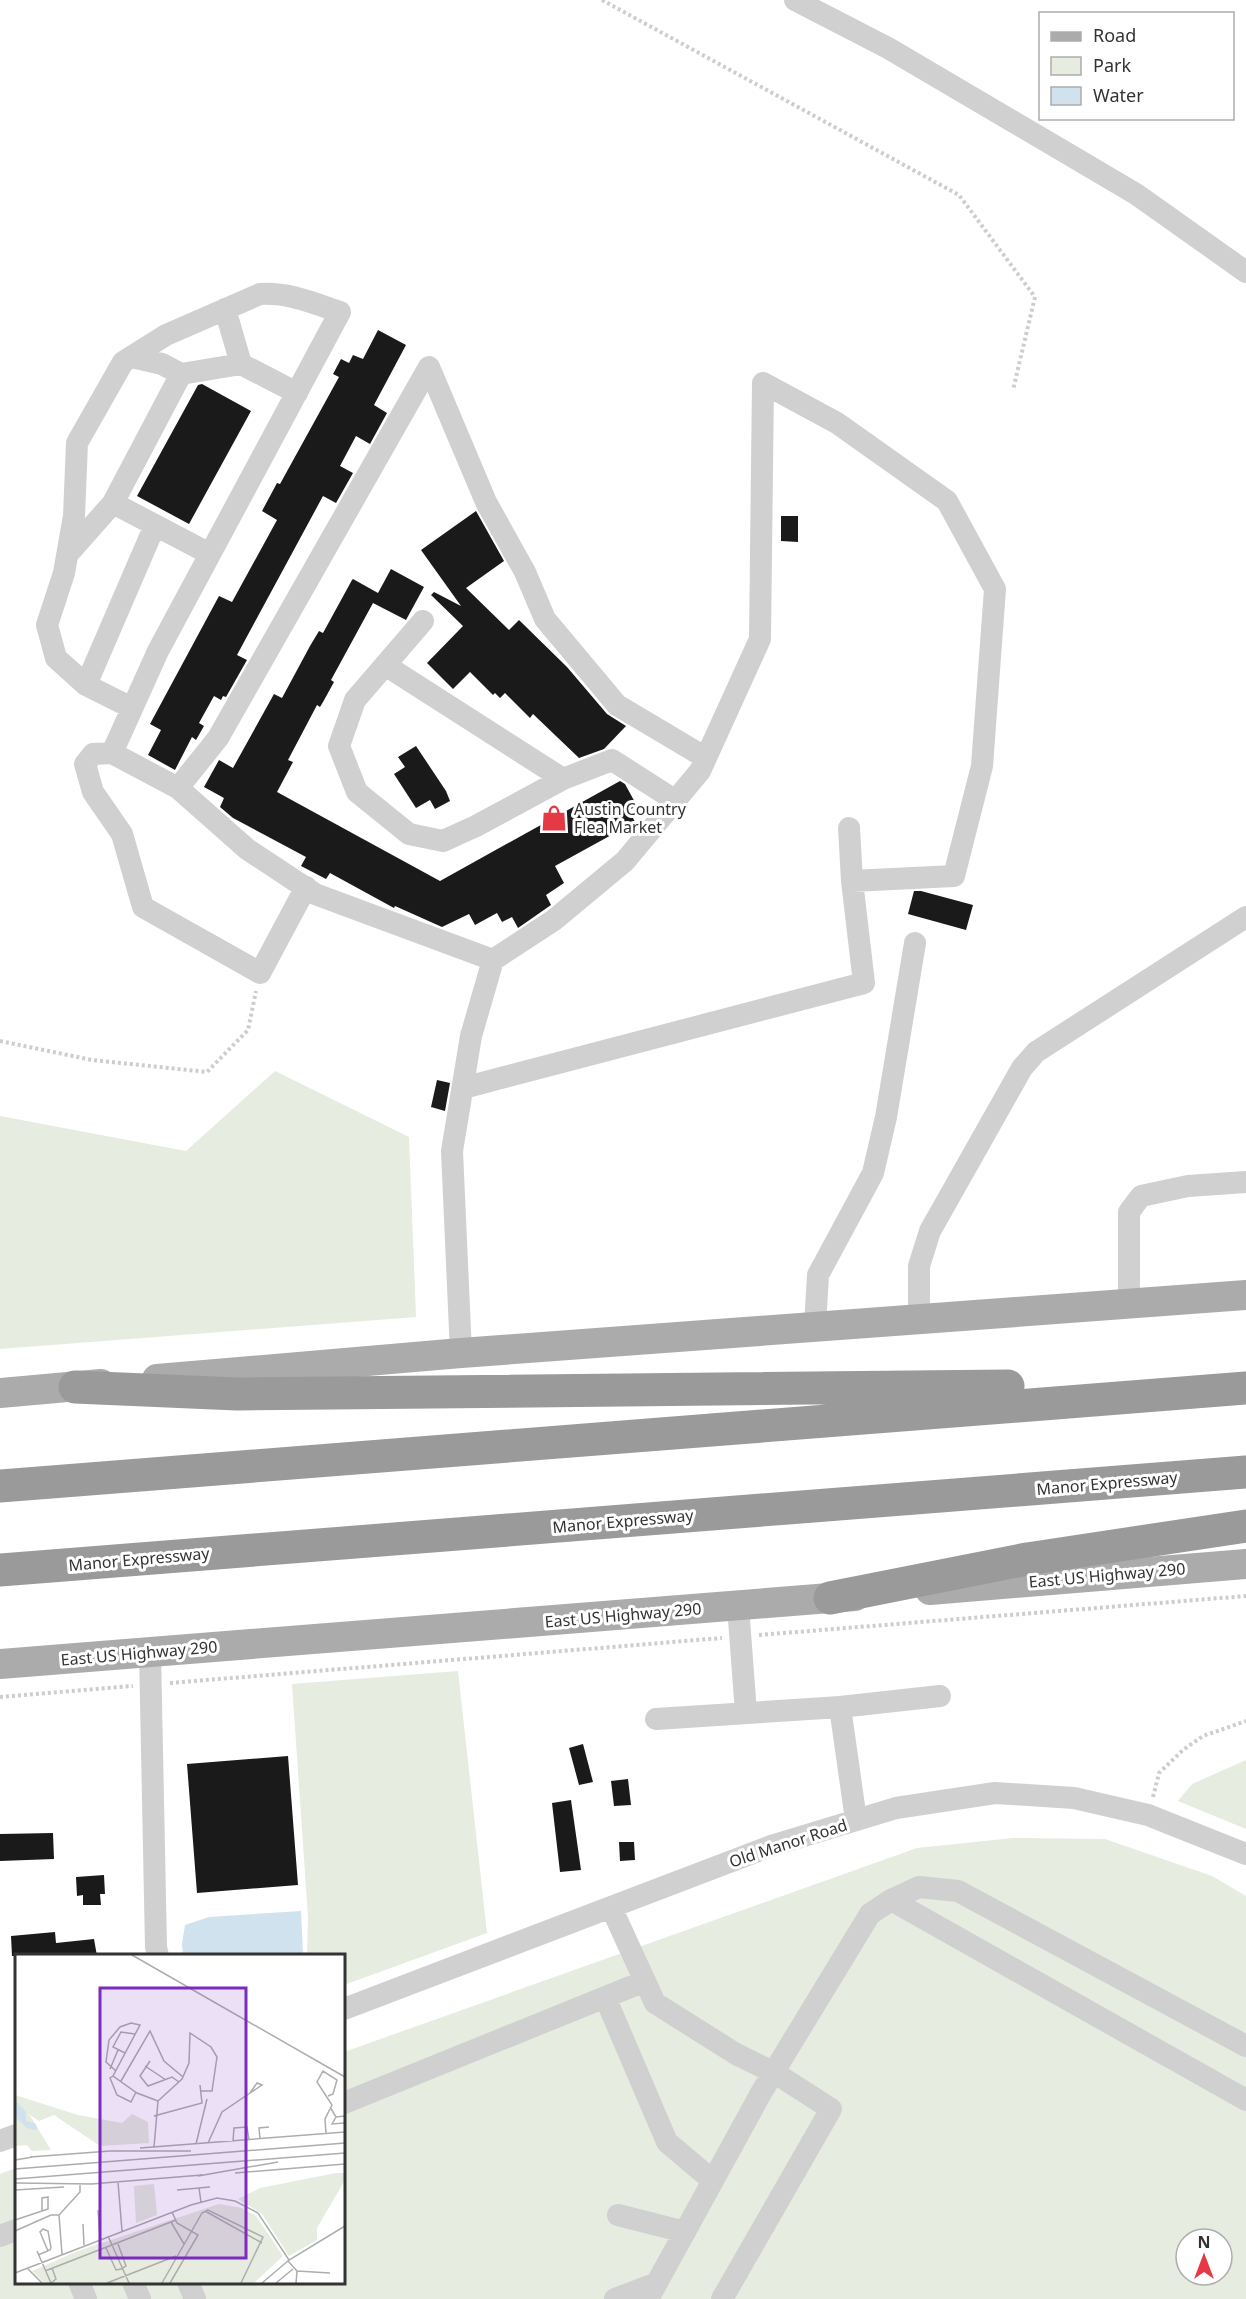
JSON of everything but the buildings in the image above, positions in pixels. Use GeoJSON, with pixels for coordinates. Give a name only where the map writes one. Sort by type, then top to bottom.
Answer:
{"type":"FeatureCollection","features":[{"type":"Feature","properties":{"kind":"highway"},"geometry":{"type":"LineString","coordinates":[[75,1387],[237,1394],[1057,1386],[1150,1395]]}},
{"type":"Feature","properties":{"kind":"highway"},"geometry":{"type":"LineString","coordinates":[[0,1486],[1246,1388]]}},
{"type":"Feature","properties":{"kind":"highway","name":"Manor Expressway"},"geometry":{"type":"LineString","coordinates":[[0,1570],[1246,1472]]}},
{"type":"Feature","properties":{"kind":"highway"},"geometry":{"type":"LineString","coordinates":[[830,1599],[1027,1560],[1246,1526]]}},
{"type":"Feature","properties":{"kind":"main road"},"geometry":{"type":"LineString","coordinates":[[0,1393],[461,1353],[1246,1295]]}},
{"type":"Feature","properties":{"kind":"main road","name":"East US Highway 290"},"geometry":{"type":"LineString","coordinates":[[0,1664],[1246,1564]]}},
{"type":"Feature","properties":{"kind":"street"},"geometry":{"type":"LineString","coordinates":[[795,0],[898,54],[1136,194],[1246,272]]}},
{"type":"Feature","properties":{"kind":"street"},"geometry":{"type":"LineString","coordinates":[[112,753],[158,651],[340,312],[276,293],[260,294],[166,335],[123,362],[77,443],[74,516],[64,573],[47,625],[56,658],[86,685],[132,708]]}},
{"type":"Feature","properties":{"kind":"street"},"geometry":{"type":"LineString","coordinates":[[225,309],[241,364]]}},
{"type":"Feature","properties":{"kind":"street"},"geometry":{"type":"LineString","coordinates":[[132,357],[162,364],[181,374],[241,364],[297,393]]}},
{"type":"Feature","properties":{"kind":"street"},"geometry":{"type":"LineString","coordinates":[[178,788],[218,738],[429,367],[486,502],[525,572],[544,619],[617,705],[706,758]]}},
{"type":"Feature","properties":{"kind":"street"},"geometry":{"type":"LineString","coordinates":[[67,555],[113,503],[181,374]]}},
{"type":"Feature","properties":{"kind":"street"},"geometry":{"type":"LineString","coordinates":[[461,1353],[452,1151],[471,1036],[493,960],[554,920],[625,861],[700,771],[760,639],[763,383],[837,423],[947,501],[995,589],[982,766],[954,876],[852,881]]}},
{"type":"Feature","properties":{"kind":"street"},"geometry":{"type":"LineString","coordinates":[[113,503],[210,554]]}},
{"type":"Feature","properties":{"kind":"street"},"geometry":{"type":"LineString","coordinates":[[86,685],[155,525]]}},
{"type":"Feature","properties":{"kind":"street"},"geometry":{"type":"LineString","coordinates":[[423,621],[355,700],[339,746],[357,792],[410,834],[443,841],[564,779],[612,760],[676,801]]}},
{"type":"Feature","properties":{"kind":"street"},"geometry":{"type":"LineString","coordinates":[[385,665],[564,779]]}},
{"type":"Feature","properties":{"kind":"street"},"geometry":{"type":"LineString","coordinates":[[306,887],[260,973],[143,907],[122,834],[93,792],[85,764],[93,754],[112,753],[178,788],[247,849],[306,887],[315,894],[493,960]]}},
{"type":"Feature","properties":{"kind":"street"},"geometry":{"type":"LineString","coordinates":[[463,1088],[864,983],[852,881],[849,828]]}},
{"type":"Feature","properties":{"kind":"street"},"geometry":{"type":"LineString","coordinates":[[919,1319],[919,1266],[930,1231],[1022,1068],[1036,1052],[1246,917]]}},
{"type":"Feature","properties":{"kind":"street"},"geometry":{"type":"LineString","coordinates":[[815,1326],[818,1275],[873,1173],[886,1117],[915,943]]}},
{"type":"Feature","properties":{"kind":"street"},"geometry":{"type":"LineString","coordinates":[[1129,1303],[1129,1212],[1141,1196],[1188,1186],[1246,1182]]}},
{"type":"Feature","properties":{"kind":"street"},"geometry":{"type":"LineString","coordinates":[[738,1606],[746,1713]]}},
{"type":"Feature","properties":{"kind":"street"},"geometry":{"type":"LineString","coordinates":[[150,1652],[158,1954]]}},
{"type":"Feature","properties":{"kind":"street"},"geometry":{"type":"LineString","coordinates":[[656,1719],[840,1707],[940,1696]]}},
{"type":"Feature","properties":{"kind":"street"},"geometry":{"type":"LineString","coordinates":[[840,1707],[856,1820]]}},
{"type":"Feature","properties":{"kind":"street","name":"Old Manor Road"},"geometry":{"type":"LineString","coordinates":[[345,2009],[771,1846],[896,1808],[995,1793],[1074,1798],[1148,1815],[1246,1854]]}},
{"type":"Feature","properties":{"kind":"street"},"geometry":{"type":"LineString","coordinates":[[615,2299],[652,2291],[775,2073],[870,1914],[891,1900],[919,1887],[958,1891],[1246,2046]]}},
{"type":"Feature","properties":{"kind":"street"},"geometry":{"type":"LineString","coordinates":[[891,1900],[1246,2100]]}},
{"type":"Feature","properties":{"kind":"street"},"geometry":{"type":"LineString","coordinates":[[611,1907],[655,2003],[736,2054],[775,2073],[831,2109],[722,2299]]}},
{"type":"Feature","properties":{"kind":"street"},"geometry":{"type":"LineString","coordinates":[[345,2103],[645,1981]]}},
{"type":"Feature","properties":{"kind":"street"},"geometry":{"type":"LineString","coordinates":[[605,1997],[667,2142],[713,2181]]}},
{"type":"Feature","properties":{"kind":"street"},"geometry":{"type":"LineString","coordinates":[[0,2141],[15,2135]]}},
{"type":"Feature","properties":{"kind":"street"},"geometry":{"type":"LineString","coordinates":[[618,2215],[685,2232]]}},
{"type":"Feature","properties":{"kind":"street"},"geometry":{"type":"LineString","coordinates":[[0,2236],[15,2230]]}},
{"type":"Feature","properties":{"kind":"street"},"geometry":{"type":"LineString","coordinates":[[79,2284],[86,2299]]}},
{"type":"Feature","properties":{"kind":"street"},"geometry":{"type":"LineString","coordinates":[[133,2284],[140,2299]]}},
{"type":"Feature","properties":{"kind":"street"},"geometry":{"type":"LineString","coordinates":[[188,2284],[195,2299]]}},
{"type":"Feature","properties":{"kind":"path"},"geometry":{"type":"LineString","coordinates":[[602,0],[959,195],[1035,297],[1013,390]]}},
{"type":"Feature","properties":{"kind":"path"},"geometry":{"type":"LineString","coordinates":[[0,1041],[92,1060],[207,1072],[248,1030],[260,973]]}},
{"type":"Feature","properties":{"kind":"path"},"geometry":{"type":"LineString","coordinates":[[0,1697],[1246,1596]]}},
{"type":"Feature","properties":{"kind":"path"},"geometry":{"type":"LineString","coordinates":[[1148,1815],[1159,1773],[1183,1750],[1203,1736],[1246,1721]]}},
{"type":"Feature","properties":{"kind":"green space"},"geometry":{"type":"Polygon","coordinates":[[[275,1071],[409,1137],[416,1317],[0,1349],[0,1116],[186,1151],[275,1071]]]}},
{"type":"Feature","properties":{"kind":"green space"},"geometry":{"type":"Polygon","coordinates":[[[458,1671],[487,1933],[345,1985],[345,1954],[307,1954],[308,1917],[292,1684],[458,1671]]]}},
{"type":"Feature","properties":{"kind":"green space"},"geometry":{"type":"Polygon","coordinates":[[[1246,1760],[1246,1829],[1178,1801],[1192,1784],[1246,1760]]]}},
{"type":"Feature","properties":{"kind":"green space"},"geometry":{"type":"Polygon","coordinates":[[[1013,1838],[1105,1839],[1212,1876],[1246,1896],[1246,2299],[0,2299],[0,2174],[15,2168],[15,2284],[345,2284],[345,2052],[917,1848],[1013,1838]]]}},
{"type":"Feature","properties":{"kind":"water"},"geometry":{"type":"Polygon","coordinates":[[[301,1911],[303,1954],[183,1954],[185,1925],[209,1917],[301,1911]]]}},
{"type":"Feature","properties":{"kind":"place","name":"Austin Country Flea Market"},"geometry":{"type":"Point","coordinates":[554,818]}}]}
